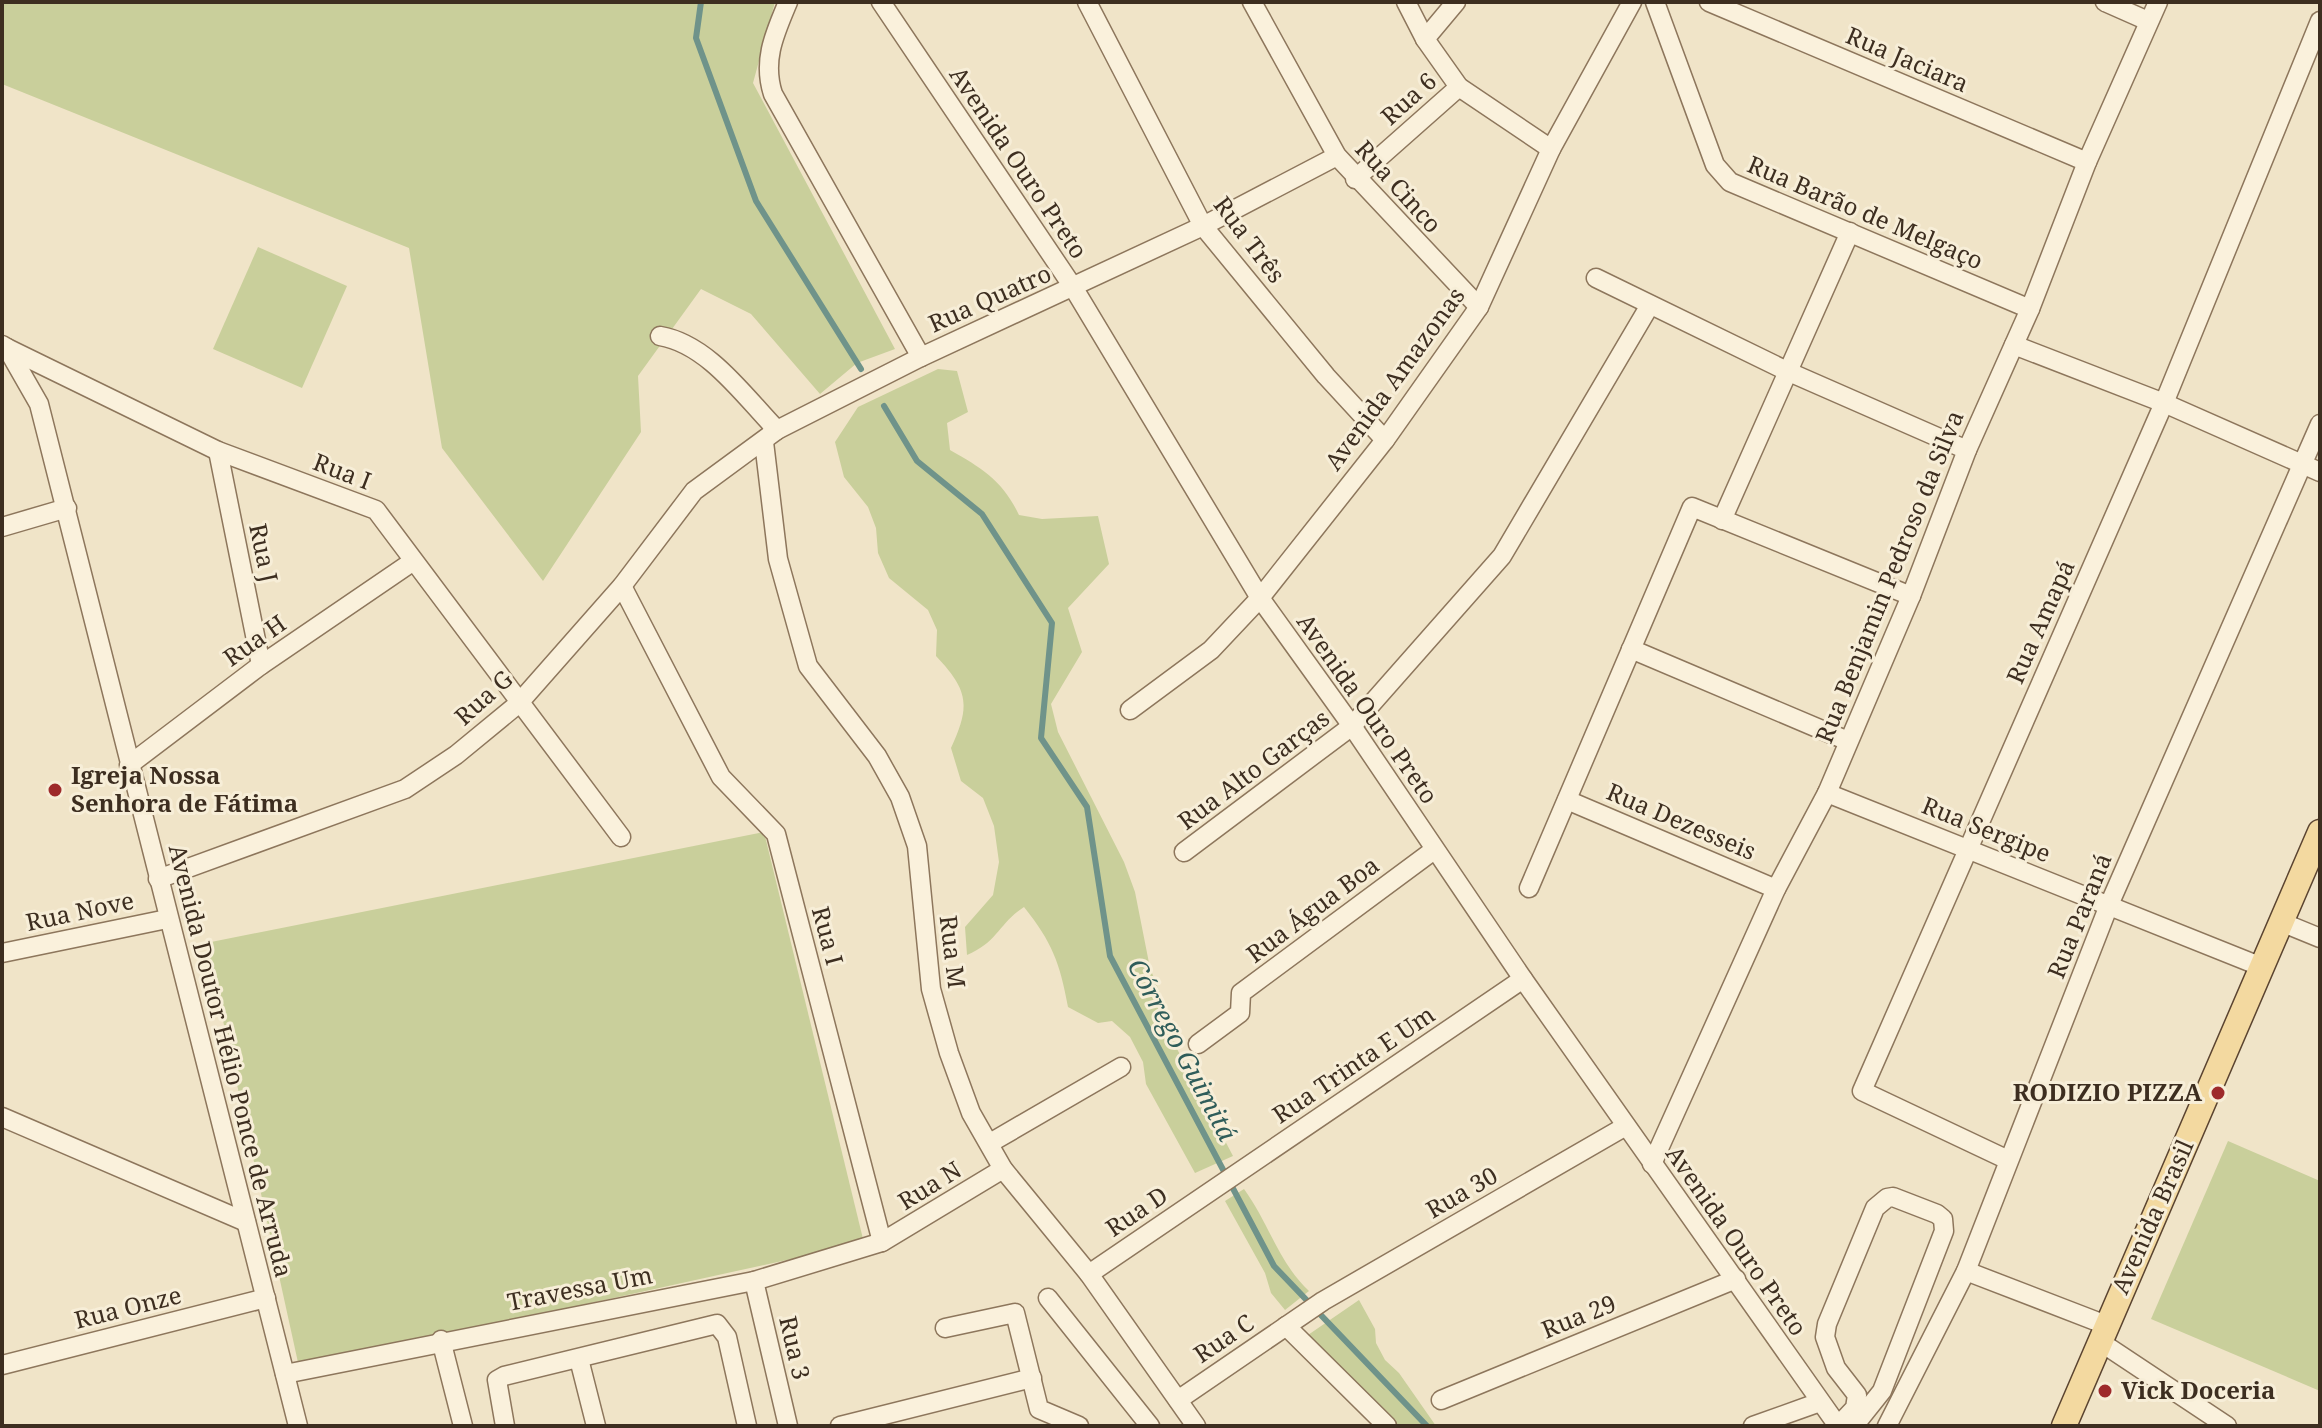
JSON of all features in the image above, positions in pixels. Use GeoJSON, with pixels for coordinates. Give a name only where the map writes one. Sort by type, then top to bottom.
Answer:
{"type":"FeatureCollection","features":[{"type":"Feature","properties":{"kind":"main road","name":"Avenida Brasil"},"geometry":{"type":"LineString","coordinates":[[2064,1426],[2320,832]]}},
{"type":"Feature","properties":{"kind":"street","name":"Rua Quatro"},"geometry":{"type":"LineString","coordinates":[[788,2],[768,59],[767,77],[773,94],[921,357]]}},
{"type":"Feature","properties":{"kind":"street","name":"Avenida Ouro Preto"},"geometry":{"type":"LineString","coordinates":[[881,2],[1073,287],[1260,598],[1352,726],[1434,850],[1652,1164],[1838,1426]]}},
{"type":"Feature","properties":{"kind":"street","name":"Rua Três"},"geometry":{"type":"LineString","coordinates":[[1087,2],[1203,226],[1326,376],[1385,440]]}},
{"type":"Feature","properties":{"kind":"street","name":"Rua Cinco"},"geometry":{"type":"LineString","coordinates":[[1252,2],[1337,156],[1355,179],[1479,307]]}},
{"type":"Feature","properties":{"kind":"street"},"geometry":{"type":"LineString","coordinates":[[1406,2],[1425,39],[1459,87],[1551,149]]}},
{"type":"Feature","properties":{"kind":"street"},"geometry":{"type":"LineString","coordinates":[[1425,39],[1456,2]]}},
{"type":"Feature","properties":{"kind":"street","name":"Avenida Amazonas"},"geometry":{"type":"LineString","coordinates":[[1130,710],[1211,650],[1260,598],[1385,440],[1479,307],[1551,149],[1632,2]]}},
{"type":"Feature","properties":{"kind":"street","name":"Rua Barão de Melgaço"},"geometry":{"type":"LineString","coordinates":[[1655,2],[1681,77],[1722,176],[1741,188],[2030,309]]}},
{"type":"Feature","properties":{"kind":"street","name":"Rua Jaciara"},"geometry":{"type":"LineString","coordinates":[[1709,2],[2087,162]]}},
{"type":"Feature","properties":{"kind":"street"},"geometry":{"type":"LineString","coordinates":[[2105,2],[2148,21]]}},
{"type":"Feature","properties":{"kind":"street","name":"Rua Benjamin Pedroso da Silva"},"geometry":{"type":"LineString","coordinates":[[1652,1164],[1776,889],[1827,793],[1911,596],[1967,450],[2030,309],[2087,162],[2158,2]]}},
{"type":"Feature","properties":{"kind":"street","name":"Rua Amapá"},"geometry":{"type":"LineString","coordinates":[[2008,1160],[1862,1091],[1966,848],[2164,403],[2320,21]]}},
{"type":"Feature","properties":{"kind":"street","name":"Rua 6"},"geometry":{"type":"LineString","coordinates":[[1355,179],[1459,87]]}},
{"type":"Feature","properties":{"kind":"street","name":"Rua Quatro"},"geometry":{"type":"LineString","coordinates":[[770,436],[921,357],[1203,226],[1337,156]]}},
{"type":"Feature","properties":{"kind":"street"},"geometry":{"type":"LineString","coordinates":[[1722,520],[1850,232]]}},
{"type":"Feature","properties":{"kind":"street"},"geometry":{"type":"LineString","coordinates":[[1596,278],[1789,372],[1967,450]]}},
{"type":"Feature","properties":{"kind":"street","name":"Rua Alto Garças"},"geometry":{"type":"LineString","coordinates":[[1184,852],[1352,726],[1502,556],[1650,305]]}},
{"type":"Feature","properties":{"kind":"street"},"geometry":{"type":"LineString","coordinates":[[660,336],[681,339],[701,353],[770,436]]}},
{"type":"Feature","properties":{"kind":"street"},"geometry":{"type":"LineString","coordinates":[[2014,345],[2164,403],[2320,472]]}},
{"type":"Feature","properties":{"kind":"street","name":"Rua I"},"geometry":{"type":"LineString","coordinates":[[4,347],[218,451],[376,510],[518,704],[621,837]]}},
{"type":"Feature","properties":{"kind":"street","name":"Avenida Doutor Hélio Ponce de Arruda"},"geometry":{"type":"LineString","coordinates":[[4,347],[39,404],[167,919],[298,1426]]}},
{"type":"Feature","properties":{"kind":"street","name":"Rua Paraná"},"geometry":{"type":"LineString","coordinates":[[1887,1426],[1966,1271],[2109,905],[2320,424]]}},
{"type":"Feature","properties":{"kind":"street","name":"Rua G"},"geometry":{"type":"LineString","coordinates":[[158,879],[405,789],[456,755],[518,704],[622,586],[694,491],[770,436]]}},
{"type":"Feature","properties":{"kind":"street","name":"Rua M"},"geometry":{"type":"LineString","coordinates":[[770,436],[778,559],[808,666],[877,756],[900,797],[917,846],[931,989],[949,1053],[971,1113],[1003,1169],[1089,1274],[1196,1426]]}},
{"type":"Feature","properties":{"kind":"street","name":"Rua J"},"geometry":{"type":"LineString","coordinates":[[218,451],[261,665]]}},
{"type":"Feature","properties":{"kind":"street"},"geometry":{"type":"LineString","coordinates":[[1529,888],[1692,507],[1911,596]]}},
{"type":"Feature","properties":{"kind":"street"},"geometry":{"type":"LineString","coordinates":[[2,527],[67,508]]}},
{"type":"Feature","properties":{"kind":"street","name":"Rua H"},"geometry":{"type":"LineString","coordinates":[[129,765],[261,665],[412,562]]}},
{"type":"Feature","properties":{"kind":"street","name":"Rua I"},"geometry":{"type":"LineString","coordinates":[[622,586],[721,777],[776,834],[882,1242]]}},
{"type":"Feature","properties":{"kind":"street"},"geometry":{"type":"LineString","coordinates":[[1631,649],[1848,741]]}},
{"type":"Feature","properties":{"kind":"street","name":"Rua Sergipe"},"geometry":{"type":"LineString","coordinates":[[1827,793],[2262,967]]}},
{"type":"Feature","properties":{"kind":"street","name":"Rua Dezesseis"},"geometry":{"type":"LineString","coordinates":[[1567,800],[1776,889]]}},
{"type":"Feature","properties":{"kind":"street","name":"Rua Água Boa"},"geometry":{"type":"LineString","coordinates":[[1198,1044],[1240,1013],[1241,993],[1434,850]]}},
{"type":"Feature","properties":{"kind":"street","name":"Rua Nove"},"geometry":{"type":"LineString","coordinates":[[2,953],[167,919]]}},
{"type":"Feature","properties":{"kind":"street"},"geometry":{"type":"LineString","coordinates":[[2281,922],[2320,938]]}},
{"type":"Feature","properties":{"kind":"street","name":"Rua Trinta E Um"},"geometry":{"type":"LineString","coordinates":[[1212,1190],[1523,979]]}},
{"type":"Feature","properties":{"kind":"street"},"geometry":{"type":"LineString","coordinates":[[990,1143],[1121,1067]]}},
{"type":"Feature","properties":{"kind":"street"},"geometry":{"type":"LineString","coordinates":[[2,1117],[246,1222]]}},
{"type":"Feature","properties":{"kind":"street","name":"Rua 30"},"geometry":{"type":"LineString","coordinates":[[1292,1322],[1323,1301],[1626,1126]]}},
{"type":"Feature","properties":{"kind":"street","name":"Rua N"},"geometry":{"type":"LineString","coordinates":[[882,1242],[1003,1169]]}},
{"type":"Feature","properties":{"kind":"street","name":"Rua D"},"geometry":{"type":"LineString","coordinates":[[1089,1274],[1212,1190]]}},
{"type":"Feature","properties":{"kind":"street"},"geometry":{"type":"LineString","coordinates":[[1838,1426],[1855,1408],[1857,1395],[1828,1350],[1827,1324],[1875,1208],[1893,1197],[1937,1214],[1943,1219],[1944,1231],[1882,1391],[1854,1426]]}},
{"type":"Feature","properties":{"kind":"street","name":"Travessa Um"},"geometry":{"type":"LineString","coordinates":[[285,1374],[441,1340],[754,1281],[882,1242]]}},
{"type":"Feature","properties":{"kind":"street"},"geometry":{"type":"LineString","coordinates":[[1966,1271],[2102,1333],[2227,1426]]}},
{"type":"Feature","properties":{"kind":"street","name":"Rua 29"},"geometry":{"type":"LineString","coordinates":[[1441,1400],[1736,1279]]}},
{"type":"Feature","properties":{"kind":"street","name":"Rua 3"},"geometry":{"type":"LineString","coordinates":[[754,1281],[788,1426]]}},
{"type":"Feature","properties":{"kind":"street","name":"Rua Onze"},"geometry":{"type":"LineString","coordinates":[[2,1365],[266,1298]]}},
{"type":"Feature","properties":{"kind":"street"},"geometry":{"type":"LineString","coordinates":[[1048,1298],[1150,1426]]}},
{"type":"Feature","properties":{"kind":"street"},"geometry":{"type":"LineString","coordinates":[[945,1328],[1015,1313],[1039,1409],[1079,1426]]}},
{"type":"Feature","properties":{"kind":"street"},"geometry":{"type":"LineString","coordinates":[[1292,1322],[1387,1426]]}},
{"type":"Feature","properties":{"kind":"street","name":"Rua C"},"geometry":{"type":"LineString","coordinates":[[1178,1400],[1292,1322]]}},
{"type":"Feature","properties":{"kind":"street"},"geometry":{"type":"LineString","coordinates":[[505,1426],[497,1380],[717,1324],[727,1337],[747,1426]]}},
{"type":"Feature","properties":{"kind":"street"},"geometry":{"type":"LineString","coordinates":[[441,1340],[463,1426]]}},
{"type":"Feature","properties":{"kind":"street"},"geometry":{"type":"LineString","coordinates":[[579,1359],[596,1426]]}},
{"type":"Feature","properties":{"kind":"street"},"geometry":{"type":"LineString","coordinates":[[840,1426],[1032,1378]]}},
{"type":"Feature","properties":{"kind":"street"},"geometry":{"type":"LineString","coordinates":[[1753,1426],[1820,1402]]}},
{"type":"Feature","properties":{"kind":"green space"},"geometry":{"type":"Polygon","coordinates":[[[2,2],[775,2],[753,83],[895,349],[857,363],[820,394],[751,314],[701,289],[638,376],[641,432],[543,581],[442,448],[409,248],[2,84],[2,2]]]}},
{"type":"Feature","properties":{"kind":"green space"},"geometry":{"type":"Polygon","coordinates":[[[258,247],[347,286],[302,388],[213,349],[258,247]]]}},
{"type":"Feature","properties":{"kind":"green space"},"geometry":{"type":"Polygon","coordinates":[[[938,369],[957,371],[968,412],[947,423],[950,450],[999,484],[1019,515],[1042,519],[1098,516],[1109,564],[1068,608],[1082,652],[1051,704],[1058,732],[1124,862],[1135,892],[1150,968],[1170,1018],[1175,1045],[1233,1156],[1195,1173],[1146,1084],[1143,1062],[1130,1037],[1112,1021],[1098,1023],[1068,1007],[1054,954],[1024,907],[985,944],[967,955],[965,927],[993,895],[999,862],[994,826],[983,798],[961,781],[951,748],[962,720],[963,699],[955,679],[936,656],[937,630],[928,610],[889,578],[878,553],[876,528],[868,507],[844,477],[835,442],[858,407],[938,369]]]}},
{"type":"Feature","properties":{"kind":"green space"},"geometry":{"type":"Polygon","coordinates":[[[764,832],[864,1243],[299,1367],[206,943],[764,832]]]}},
{"type":"Feature","properties":{"kind":"green space"},"geometry":{"type":"Polygon","coordinates":[[[2228,1141],[2320,1181],[2320,1391],[2151,1319],[2228,1141]]]}},
{"type":"Feature","properties":{"kind":"green space"},"geometry":{"type":"Polygon","coordinates":[[[1244,1189],[1289,1268],[1309,1291],[1285,1310],[1271,1293],[1265,1273],[1225,1201],[1244,1189]]]}},
{"type":"Feature","properties":{"kind":"green space"},"geometry":{"type":"Polygon","coordinates":[[[1359,1300],[1375,1329],[1376,1343],[1385,1360],[1399,1373],[1436,1426],[1399,1426],[1308,1335],[1359,1300]]]}},
{"type":"Feature","properties":{"kind":"waterway","name":"Córrego Guimitá"},"geometry":{"type":"LineString","coordinates":[[701,2],[696,38],[756,201],[861,369]]}},
{"type":"Feature","properties":{"kind":"waterway","name":"Córrego Guimitá"},"geometry":{"type":"LineString","coordinates":[[884,406],[917,461],[982,514],[1052,623],[1041,738],[1087,807],[1110,956],[1274,1266],[1427,1426]]}},
{"type":"Feature","properties":{"kind":"place","name":"Igreja Nossa Senhora de Fátima"},"geometry":{"type":"Point","coordinates":[55,790]}},
{"type":"Feature","properties":{"kind":"place","name":"RODIZIO PIZZA"},"geometry":{"type":"Point","coordinates":[2218,1093]}},
{"type":"Feature","properties":{"kind":"place","name":"Vick Doceria"},"geometry":{"type":"Point","coordinates":[2105,1391]}}]}
